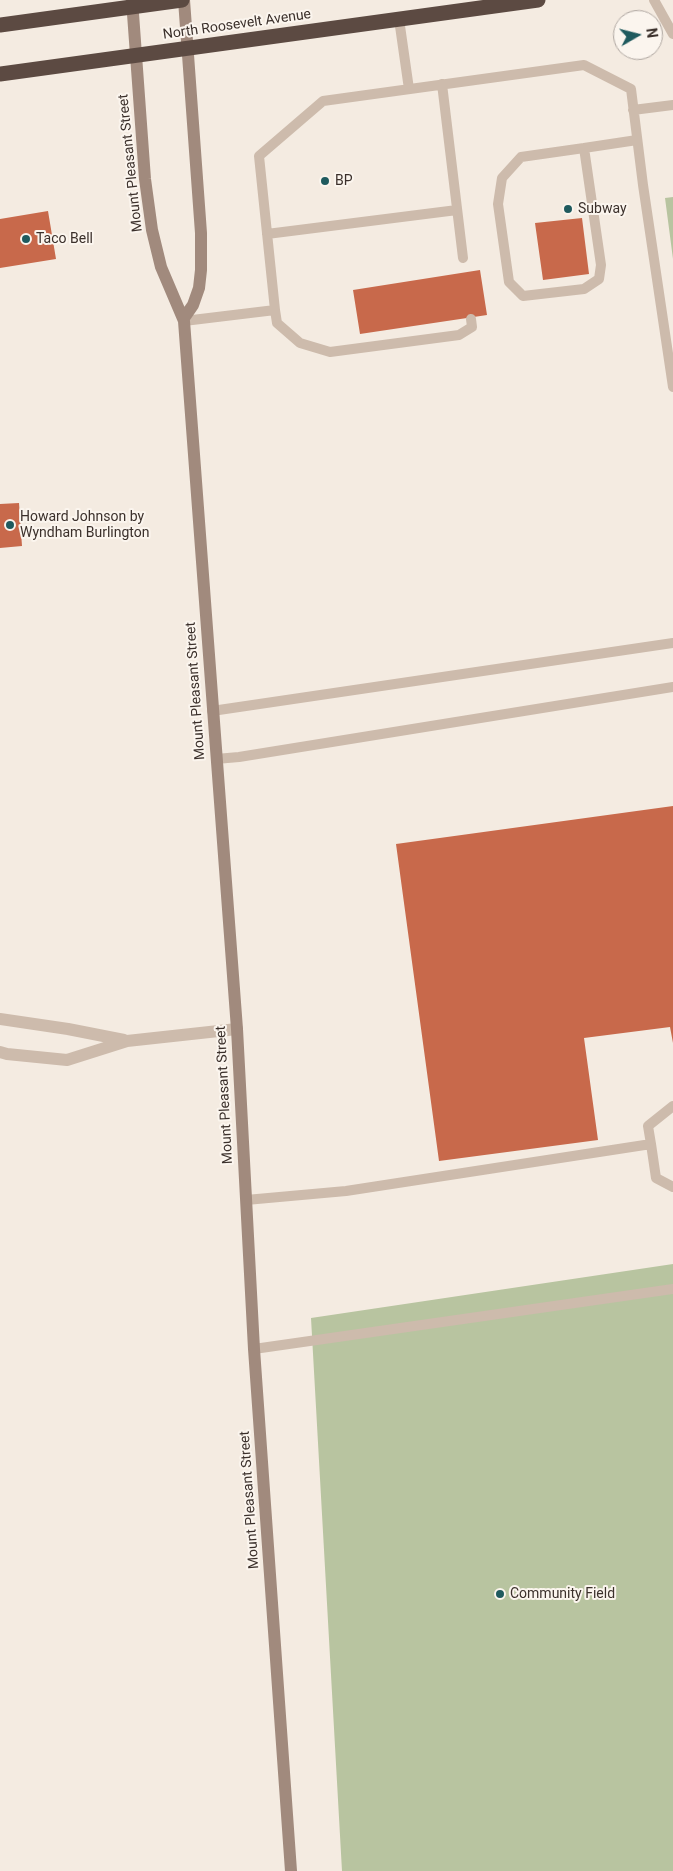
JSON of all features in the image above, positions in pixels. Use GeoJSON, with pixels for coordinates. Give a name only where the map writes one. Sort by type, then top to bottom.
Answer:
{"type":"FeatureCollection","features":[{"type":"Feature","properties":{"kind":"highway"},"geometry":{"type":"LineString","coordinates":[[0,25],[132,4],[183,0]]}},
{"type":"Feature","properties":{"kind":"highway","name":"North Roosevelt Avenue"},"geometry":{"type":"LineString","coordinates":[[0,74],[538,0]]}},
{"type":"Feature","properties":{"kind":"main road"},"geometry":{"type":"LineString","coordinates":[[183,0],[201,233],[201,270],[198,288],[193,305],[184,319]]}},
{"type":"Feature","properties":{"kind":"main road","name":"Mount Pleasant Street"},"geometry":{"type":"LineString","coordinates":[[132,4],[135,56],[152,230],[162,267],[184,319],[237,1029],[254,1350],[291,1871]]}},
{"type":"Feature","properties":{"kind":"street"},"geometry":{"type":"LineString","coordinates":[[0,1018],[68,1028],[127,1041]]}},
{"type":"Feature","properties":{"kind":"street"},"geometry":{"type":"LineString","coordinates":[[0,1052],[67,1060],[127,1041],[237,1029]]}},
{"type":"Feature","properties":{"kind":"lane"},"geometry":{"type":"LineString","coordinates":[[654,0],[673,34]]}},
{"type":"Feature","properties":{"kind":"lane"},"geometry":{"type":"LineString","coordinates":[[399,19],[409,89]]}},
{"type":"Feature","properties":{"kind":"lane"},"geometry":{"type":"LineString","coordinates":[[471,319],[472,328],[459,336],[330,352],[300,342],[277,323],[259,156],[322,101],[584,64],[631,89],[673,387]]}},
{"type":"Feature","properties":{"kind":"lane"},"geometry":{"type":"LineString","coordinates":[[442,84],[463,258]]}},
{"type":"Feature","properties":{"kind":"lane"},"geometry":{"type":"LineString","coordinates":[[633,110],[673,105]]}},
{"type":"Feature","properties":{"kind":"lane"},"geometry":{"type":"LineString","coordinates":[[584,148],[601,265],[599,278],[584,289],[523,296],[508,282],[498,204],[502,178],[521,158],[584,148],[637,140]]}},
{"type":"Feature","properties":{"kind":"lane"},"geometry":{"type":"LineString","coordinates":[[267,234],[458,210]]}},
{"type":"Feature","properties":{"kind":"lane"},"geometry":{"type":"LineString","coordinates":[[184,319],[275,310]]}},
{"type":"Feature","properties":{"kind":"lane"},"geometry":{"type":"LineString","coordinates":[[212,711],[673,643]]}},
{"type":"Feature","properties":{"kind":"lane"},"geometry":{"type":"LineString","coordinates":[[216,759],[248,756],[673,687]]}},
{"type":"Feature","properties":{"kind":"lane"},"geometry":{"type":"LineString","coordinates":[[673,1106],[648,1126],[656,1178],[673,1187]]}},
{"type":"Feature","properties":{"kind":"lane"},"geometry":{"type":"LineString","coordinates":[[246,1200],[346,1191],[651,1144]]}},
{"type":"Feature","properties":{"kind":"lane"},"geometry":{"type":"LineString","coordinates":[[254,1350],[673,1289]]}},
{"type":"Feature","properties":{"kind":"green space"},"geometry":{"type":"Polygon","coordinates":[[[673,197],[673,259],[665,198],[673,197]]]}},
{"type":"Feature","properties":{"kind":"green space","name":"Community Field"},"geometry":{"type":"Polygon","coordinates":[[[673,1264],[673,1871],[342,1871],[311,1318],[673,1264]]]}},
{"type":"Feature","properties":{"kind":"building","name":"Taco Bell"},"geometry":{"type":"Polygon","coordinates":[[[48,211],[56,259],[0,268],[0,219],[48,211]]]}},
{"type":"Feature","properties":{"kind":"building"},"geometry":{"type":"Polygon","coordinates":[[[582,218],[589,274],[543,280],[535,223],[582,218]]]}},
{"type":"Feature","properties":{"kind":"building"},"geometry":{"type":"Polygon","coordinates":[[[480,270],[487,315],[360,334],[353,290],[480,270]]]}},
{"type":"Feature","properties":{"kind":"building","name":"Howard Johnson by Wyndham Burlington"},"geometry":{"type":"Polygon","coordinates":[[[19,503],[22,546],[0,548],[0,504],[19,503]]]}},
{"type":"Feature","properties":{"kind":"building"},"geometry":{"type":"Polygon","coordinates":[[[673,806],[673,1043],[670,1027],[584,1038],[598,1140],[439,1161],[396,844],[673,806]]]}},
{"type":"Feature","properties":{"kind":"place","name":"BP"},"geometry":{"type":"Point","coordinates":[325,181]}},
{"type":"Feature","properties":{"kind":"place","name":"Subway"},"geometry":{"type":"Point","coordinates":[568,209]}},
{"type":"Feature","properties":{"kind":"place","name":"Taco Bell"},"geometry":{"type":"Point","coordinates":[26,239]}},
{"type":"Feature","properties":{"kind":"place","name":"Howard Johnson by Wyndham Burlington"},"geometry":{"type":"Point","coordinates":[10,525]}},
{"type":"Feature","properties":{"kind":"place","name":"Community Field"},"geometry":{"type":"Point","coordinates":[500,1594]}}]}
